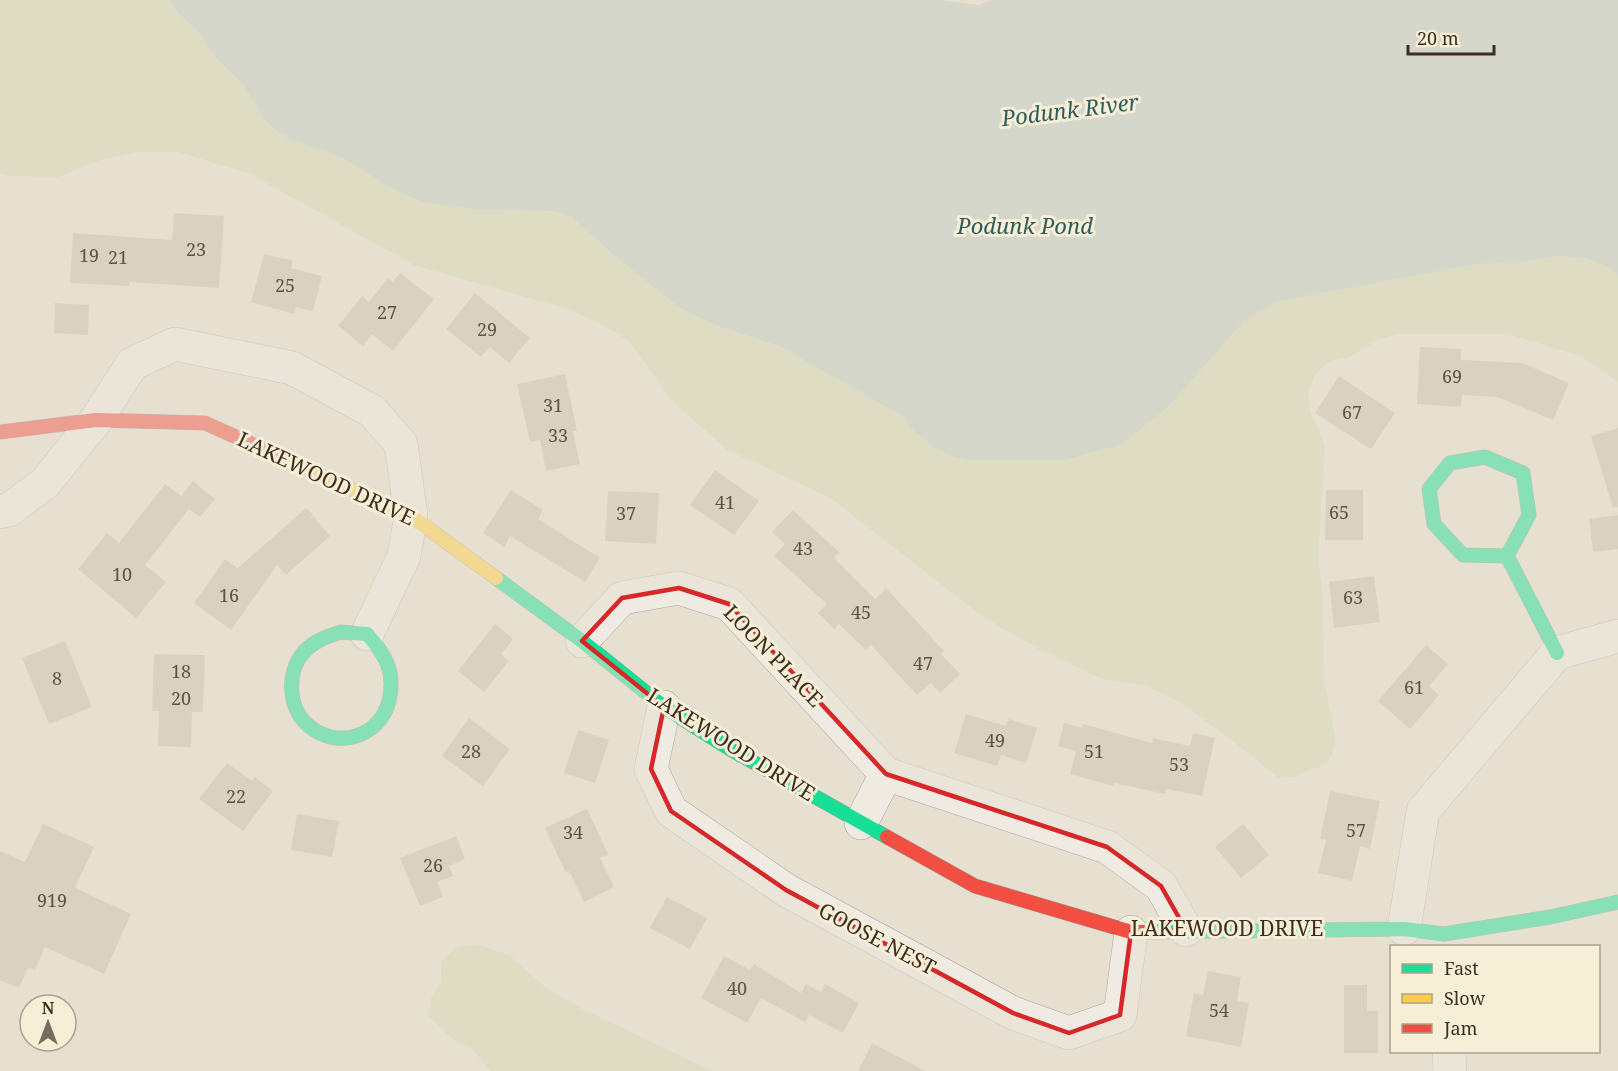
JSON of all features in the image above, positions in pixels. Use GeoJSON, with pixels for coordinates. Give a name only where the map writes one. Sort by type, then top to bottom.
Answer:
{"type":"FeatureCollection","features":[{"type":"Feature","properties":{"kind":"street"},"geometry":{"type":"LineString","coordinates":[[0,512],[9,510],[45,483],[96,420],[132,364],[175,344],[292,368],[372,411],[401,444],[411,516],[404,556],[367,634]]}},
{"type":"Feature","properties":{"kind":"street","name":"LAKEWOOD DRIVE"},"geometry":{"type":"LineString","coordinates":[[0,432],[96,420],[205,423],[411,516],[582,640],[664,707],[730,749],[975,886],[1131,932],[1404,929],[1444,940],[1617,904]]}},
{"type":"Feature","properties":{"kind":"street"},"geometry":{"type":"LineString","coordinates":[[1485,457],[1523,473],[1530,515],[1507,556],[1463,555],[1434,524],[1429,489],[1450,463],[1485,457]]}},
{"type":"Feature","properties":{"kind":"street"},"geometry":{"type":"LineString","coordinates":[[1507,556],[1557,653]]}},
{"type":"Feature","properties":{"kind":"street","name":"LOON PLACE"},"geometry":{"type":"LineString","coordinates":[[582,640],[622,598],[679,588],[729,604],[886,774],[1107,847],[1161,886],[1186,930]]}},
{"type":"Feature","properties":{"kind":"street"},"geometry":{"type":"LineString","coordinates":[[341,632],[367,634],[382,651],[391,676],[390,700],[380,722],[364,735],[341,737],[321,734],[303,721],[294,700],[290,682],[297,660],[314,642],[341,632]]}},
{"type":"Feature","properties":{"kind":"street"},"geometry":{"type":"LineString","coordinates":[[1404,929],[1423,811],[1557,653],[1618,636]]}},
{"type":"Feature","properties":{"kind":"street","name":"GOOSE NEST"},"geometry":{"type":"LineString","coordinates":[[664,707],[651,769],[671,811],[786,890],[1013,1013],[1069,1033],[1120,1015],[1131,932]]}},
{"type":"Feature","properties":{"kind":"street"},"geometry":{"type":"LineString","coordinates":[[861,823],[886,774]]}},
{"type":"Feature","properties":{"kind":"street"},"geometry":{"type":"LineString","coordinates":[[1449,1053],[1450,1071]]}},
{"type":"Feature","properties":{"kind":"highlighted area"},"geometry":{"type":"Polygon","coordinates":[[[679,588],[729,604],[886,774],[1107,847],[1161,886],[1186,930],[1131,932],[1120,1015],[1069,1033],[1013,1013],[786,890],[671,811],[651,769],[664,707],[582,641],[622,598],[679,588]]]}},
{"type":"Feature","properties":{"kind":"green space"},"geometry":{"type":"Polygon","coordinates":[[[0,0],[169,0],[181,16],[195,28],[217,59],[244,85],[262,117],[275,130],[291,140],[343,158],[391,188],[480,210],[554,211],[571,216],[616,257],[680,308],[718,326],[779,346],[901,415],[914,431],[947,455],[967,460],[1065,460],[1168,407],[1245,320],[1280,301],[1477,264],[1519,262],[1558,256],[1585,258],[1605,265],[1618,276],[1618,382],[1580,356],[1508,334],[1398,334],[1380,339],[1347,358],[1329,361],[1315,375],[1308,394],[1311,413],[1325,445],[1318,562],[1322,582],[1324,679],[1336,741],[1330,759],[1323,766],[1305,771],[1297,777],[1279,778],[1176,700],[1142,685],[1106,680],[1038,649],[983,617],[829,497],[727,450],[672,401],[629,341],[597,322],[563,308],[413,265],[250,174],[178,152],[140,152],[103,159],[58,177],[9,176],[0,173],[0,0]]]}},
{"type":"Feature","properties":{"kind":"green space"},"geometry":{"type":"Polygon","coordinates":[[[477,944],[509,955],[545,987],[580,1008],[713,1071],[490,1071],[473,1050],[457,1043],[428,1016],[431,998],[441,981],[441,962],[455,948],[477,944]]]}},
{"type":"Feature","properties":{"kind":"water","name":"Podunk Pond"},"geometry":{"type":"Polygon","coordinates":[[[169,0],[939,0],[979,5],[991,0],[1618,0],[1618,276],[1605,265],[1585,258],[1558,256],[1519,262],[1477,264],[1280,301],[1245,320],[1168,407],[1122,444],[1065,460],[967,460],[947,455],[914,431],[901,415],[779,346],[718,326],[680,308],[616,257],[571,216],[554,211],[480,210],[424,202],[391,188],[343,158],[291,140],[275,130],[262,117],[244,85],[217,59],[195,28],[181,16],[169,0]]]}},
{"type":"Feature","properties":{"kind":"building"},"geometry":{"type":"Polygon","coordinates":[[[174,213],[224,216],[219,288],[130,282],[129,286],[70,283],[73,233],[172,240],[174,213]]]}},
{"type":"Feature","properties":{"kind":"building"},"geometry":{"type":"Polygon","coordinates":[[[264,254],[293,261],[291,268],[322,276],[313,311],[296,307],[294,314],[251,302],[264,254]]]}},
{"type":"Feature","properties":{"kind":"building"},"geometry":{"type":"Polygon","coordinates":[[[400,273],[434,299],[393,351],[372,334],[363,346],[338,326],[362,296],[369,302],[388,278],[392,282],[400,273]]]}},
{"type":"Feature","properties":{"kind":"building"},"geometry":{"type":"Polygon","coordinates":[[[475,293],[530,338],[509,363],[490,347],[481,357],[446,329],[475,293]]]}},
{"type":"Feature","properties":{"kind":"building"},"geometry":{"type":"Polygon","coordinates":[[[55,303],[89,305],[88,335],[54,333],[55,303]]]}},
{"type":"Feature","properties":{"kind":"building"},"geometry":{"type":"Polygon","coordinates":[[[1420,347],[1461,349],[1461,360],[1522,363],[1569,383],[1553,420],[1497,397],[1462,395],[1461,407],[1417,404],[1420,347]]]}},
{"type":"Feature","properties":{"kind":"building"},"geometry":{"type":"Polygon","coordinates":[[[565,374],[577,431],[573,431],[580,464],[546,471],[540,440],[530,442],[517,384],[565,374]]]}},
{"type":"Feature","properties":{"kind":"building"},"geometry":{"type":"Polygon","coordinates":[[[1339,376],[1395,413],[1371,449],[1315,413],[1339,376]]]}},
{"type":"Feature","properties":{"kind":"building"},"geometry":{"type":"Polygon","coordinates":[[[1618,428],[1618,507],[1613,508],[1591,436],[1618,428]]]}},
{"type":"Feature","properties":{"kind":"building"},"geometry":{"type":"Polygon","coordinates":[[[715,470],[759,501],[734,535],[690,505],[715,470]]]}},
{"type":"Feature","properties":{"kind":"building"},"geometry":{"type":"Polygon","coordinates":[[[193,481],[215,499],[200,517],[189,509],[145,565],[166,582],[136,618],[78,569],[107,533],[119,543],[165,484],[181,496],[193,481]]]}},
{"type":"Feature","properties":{"kind":"building"},"geometry":{"type":"Polygon","coordinates":[[[511,490],[543,510],[538,519],[600,558],[585,582],[510,536],[504,547],[483,533],[511,490]]]}},
{"type":"Feature","properties":{"kind":"building"},"geometry":{"type":"Polygon","coordinates":[[[1326,490],[1363,490],[1363,540],[1325,540],[1326,490]]]}},
{"type":"Feature","properties":{"kind":"building"},"geometry":{"type":"Polygon","coordinates":[[[608,491],[659,493],[656,544],[605,541],[608,491]]]}},
{"type":"Feature","properties":{"kind":"building"},"geometry":{"type":"Polygon","coordinates":[[[306,508],[313,514],[308,521],[313,516],[330,536],[286,575],[277,565],[231,630],[194,603],[225,559],[238,568],[306,508]]]}},
{"type":"Feature","properties":{"kind":"building"},"geometry":{"type":"Polygon","coordinates":[[[793,510],[839,552],[834,558],[875,599],[886,588],[944,651],[941,654],[960,674],[940,693],[931,683],[917,695],[871,645],[866,650],[839,624],[834,629],[818,613],[827,604],[774,556],[785,544],[772,532],[793,510]]]}},
{"type":"Feature","properties":{"kind":"building"},"geometry":{"type":"Polygon","coordinates":[[[1618,515],[1618,549],[1593,552],[1589,519],[1618,515]]]}},
{"type":"Feature","properties":{"kind":"building"},"geometry":{"type":"Polygon","coordinates":[[[1374,576],[1380,622],[1334,628],[1329,582],[1374,576]]]}},
{"type":"Feature","properties":{"kind":"building"},"geometry":{"type":"Polygon","coordinates":[[[495,624],[513,639],[501,654],[509,661],[484,692],[458,671],[495,624]]]}},
{"type":"Feature","properties":{"kind":"building"},"geometry":{"type":"Polygon","coordinates":[[[65,641],[92,707],[49,724],[22,658],[65,641]]]}},
{"type":"Feature","properties":{"kind":"building"},"geometry":{"type":"Polygon","coordinates":[[[1426,645],[1448,664],[1429,686],[1439,695],[1410,729],[1378,701],[1426,645]]]}},
{"type":"Feature","properties":{"kind":"building"},"geometry":{"type":"Polygon","coordinates":[[[154,654],[205,655],[203,712],[192,712],[191,747],[158,746],[159,711],[152,711],[154,654]]]}},
{"type":"Feature","properties":{"kind":"building"},"geometry":{"type":"Polygon","coordinates":[[[966,714],[1006,726],[1009,719],[1037,728],[1026,763],[1001,755],[997,766],[954,753],[966,714]]]}},
{"type":"Feature","properties":{"kind":"building"},"geometry":{"type":"Polygon","coordinates":[[[469,718],[510,749],[483,786],[442,756],[469,718]]]}},
{"type":"Feature","properties":{"kind":"building"},"geometry":{"type":"Polygon","coordinates":[[[1064,723],[1082,728],[1083,724],[1152,743],[1153,738],[1190,746],[1193,733],[1215,738],[1202,796],[1166,789],[1165,794],[1114,783],[1113,786],[1070,774],[1076,751],[1058,746],[1064,723]]]}},
{"type":"Feature","properties":{"kind":"building"},"geometry":{"type":"Polygon","coordinates":[[[578,730],[609,740],[595,783],[564,773],[578,730]]]}},
{"type":"Feature","properties":{"kind":"building"},"geometry":{"type":"Polygon","coordinates":[[[227,763],[252,781],[255,777],[273,791],[243,831],[199,799],[227,763]]]}},
{"type":"Feature","properties":{"kind":"building"},"geometry":{"type":"Polygon","coordinates":[[[1330,791],[1380,801],[1370,849],[1360,846],[1352,881],[1318,873],[1326,840],[1320,839],[1330,791]]]}},
{"type":"Feature","properties":{"kind":"building"},"geometry":{"type":"Polygon","coordinates":[[[587,809],[608,854],[600,858],[614,887],[584,902],[569,871],[566,873],[545,828],[587,809]]]}},
{"type":"Feature","properties":{"kind":"building"},"geometry":{"type":"Polygon","coordinates":[[[297,814],[339,821],[332,857],[291,850],[297,814]]]}},
{"type":"Feature","properties":{"kind":"building"},"geometry":{"type":"Polygon","coordinates":[[[43,824],[94,847],[75,888],[131,914],[104,974],[45,947],[35,970],[28,968],[19,988],[0,980],[0,851],[25,862],[43,824]]]}},
{"type":"Feature","properties":{"kind":"building"},"geometry":{"type":"Polygon","coordinates":[[[1243,824],[1269,855],[1241,878],[1215,847],[1243,824]]]}},
{"type":"Feature","properties":{"kind":"building"},"geometry":{"type":"Polygon","coordinates":[[[456,836],[465,859],[449,866],[453,876],[437,882],[443,897],[420,906],[400,858],[456,836]]]}},
{"type":"Feature","properties":{"kind":"building"},"geometry":{"type":"Polygon","coordinates":[[[667,897],[707,918],[690,949],[650,928],[667,897]]]}},
{"type":"Feature","properties":{"kind":"building"},"geometry":{"type":"Polygon","coordinates":[[[724,956],[750,970],[754,964],[801,993],[806,984],[821,992],[825,984],[859,1003],[843,1033],[809,1015],[805,1022],[761,998],[747,1023],[701,998],[724,956]]]}},
{"type":"Feature","properties":{"kind":"building"},"geometry":{"type":"Polygon","coordinates":[[[1208,971],[1241,977],[1237,1001],[1249,1003],[1241,1047],[1186,1036],[1194,993],[1203,995],[1208,971]]]}},
{"type":"Feature","properties":{"kind":"building"},"geometry":{"type":"Polygon","coordinates":[[[1344,985],[1367,985],[1367,1011],[1378,1011],[1378,1053],[1344,1053],[1344,985]]]}},
{"type":"Feature","properties":{"kind":"building"},"geometry":{"type":"Polygon","coordinates":[[[872,1043],[926,1071],[858,1071],[872,1043]]]}},
{"type":"Feature","properties":{"kind":"traffic: fast"},"geometry":{"type":"LineString","coordinates":[[1507,556],[1463,555],[1434,524],[1429,489],[1450,463],[1485,457],[1523,473],[1529,515],[1507,556],[1557,653]]}},
{"type":"Feature","properties":{"kind":"traffic: fast"},"geometry":{"type":"LineString","coordinates":[[496,578],[582,641],[664,707],[730,749],[887,837]]}},
{"type":"Feature","properties":{"kind":"traffic: fast"},"geometry":{"type":"LineString","coordinates":[[341,632],[367,634],[384,656],[391,681],[389,701],[377,723],[367,731],[344,738],[320,733],[309,726],[301,718],[296,708],[292,687],[296,666],[308,648],[324,638],[341,632]]}},
{"type":"Feature","properties":{"kind":"traffic: fast"},"geometry":{"type":"LineString","coordinates":[[1142,932],[1404,929],[1444,934],[1550,917],[1618,902]]}},
{"type":"Feature","properties":{"kind":"traffic: slow"},"geometry":{"type":"LineString","coordinates":[[298,465],[411,516],[496,578]]}},
{"type":"Feature","properties":{"kind":"traffic: jam"},"geometry":{"type":"LineString","coordinates":[[0,432],[96,420],[205,423],[298,465]]}},
{"type":"Feature","properties":{"kind":"traffic: jam"},"geometry":{"type":"LineString","coordinates":[[887,837],[975,886],[1131,932],[1142,932]]}},
{"type":"Feature","properties":{"kind":"water label","name":"Podunk River"},"geometry":{"type":"Point","coordinates":[1070,110]}}]}
